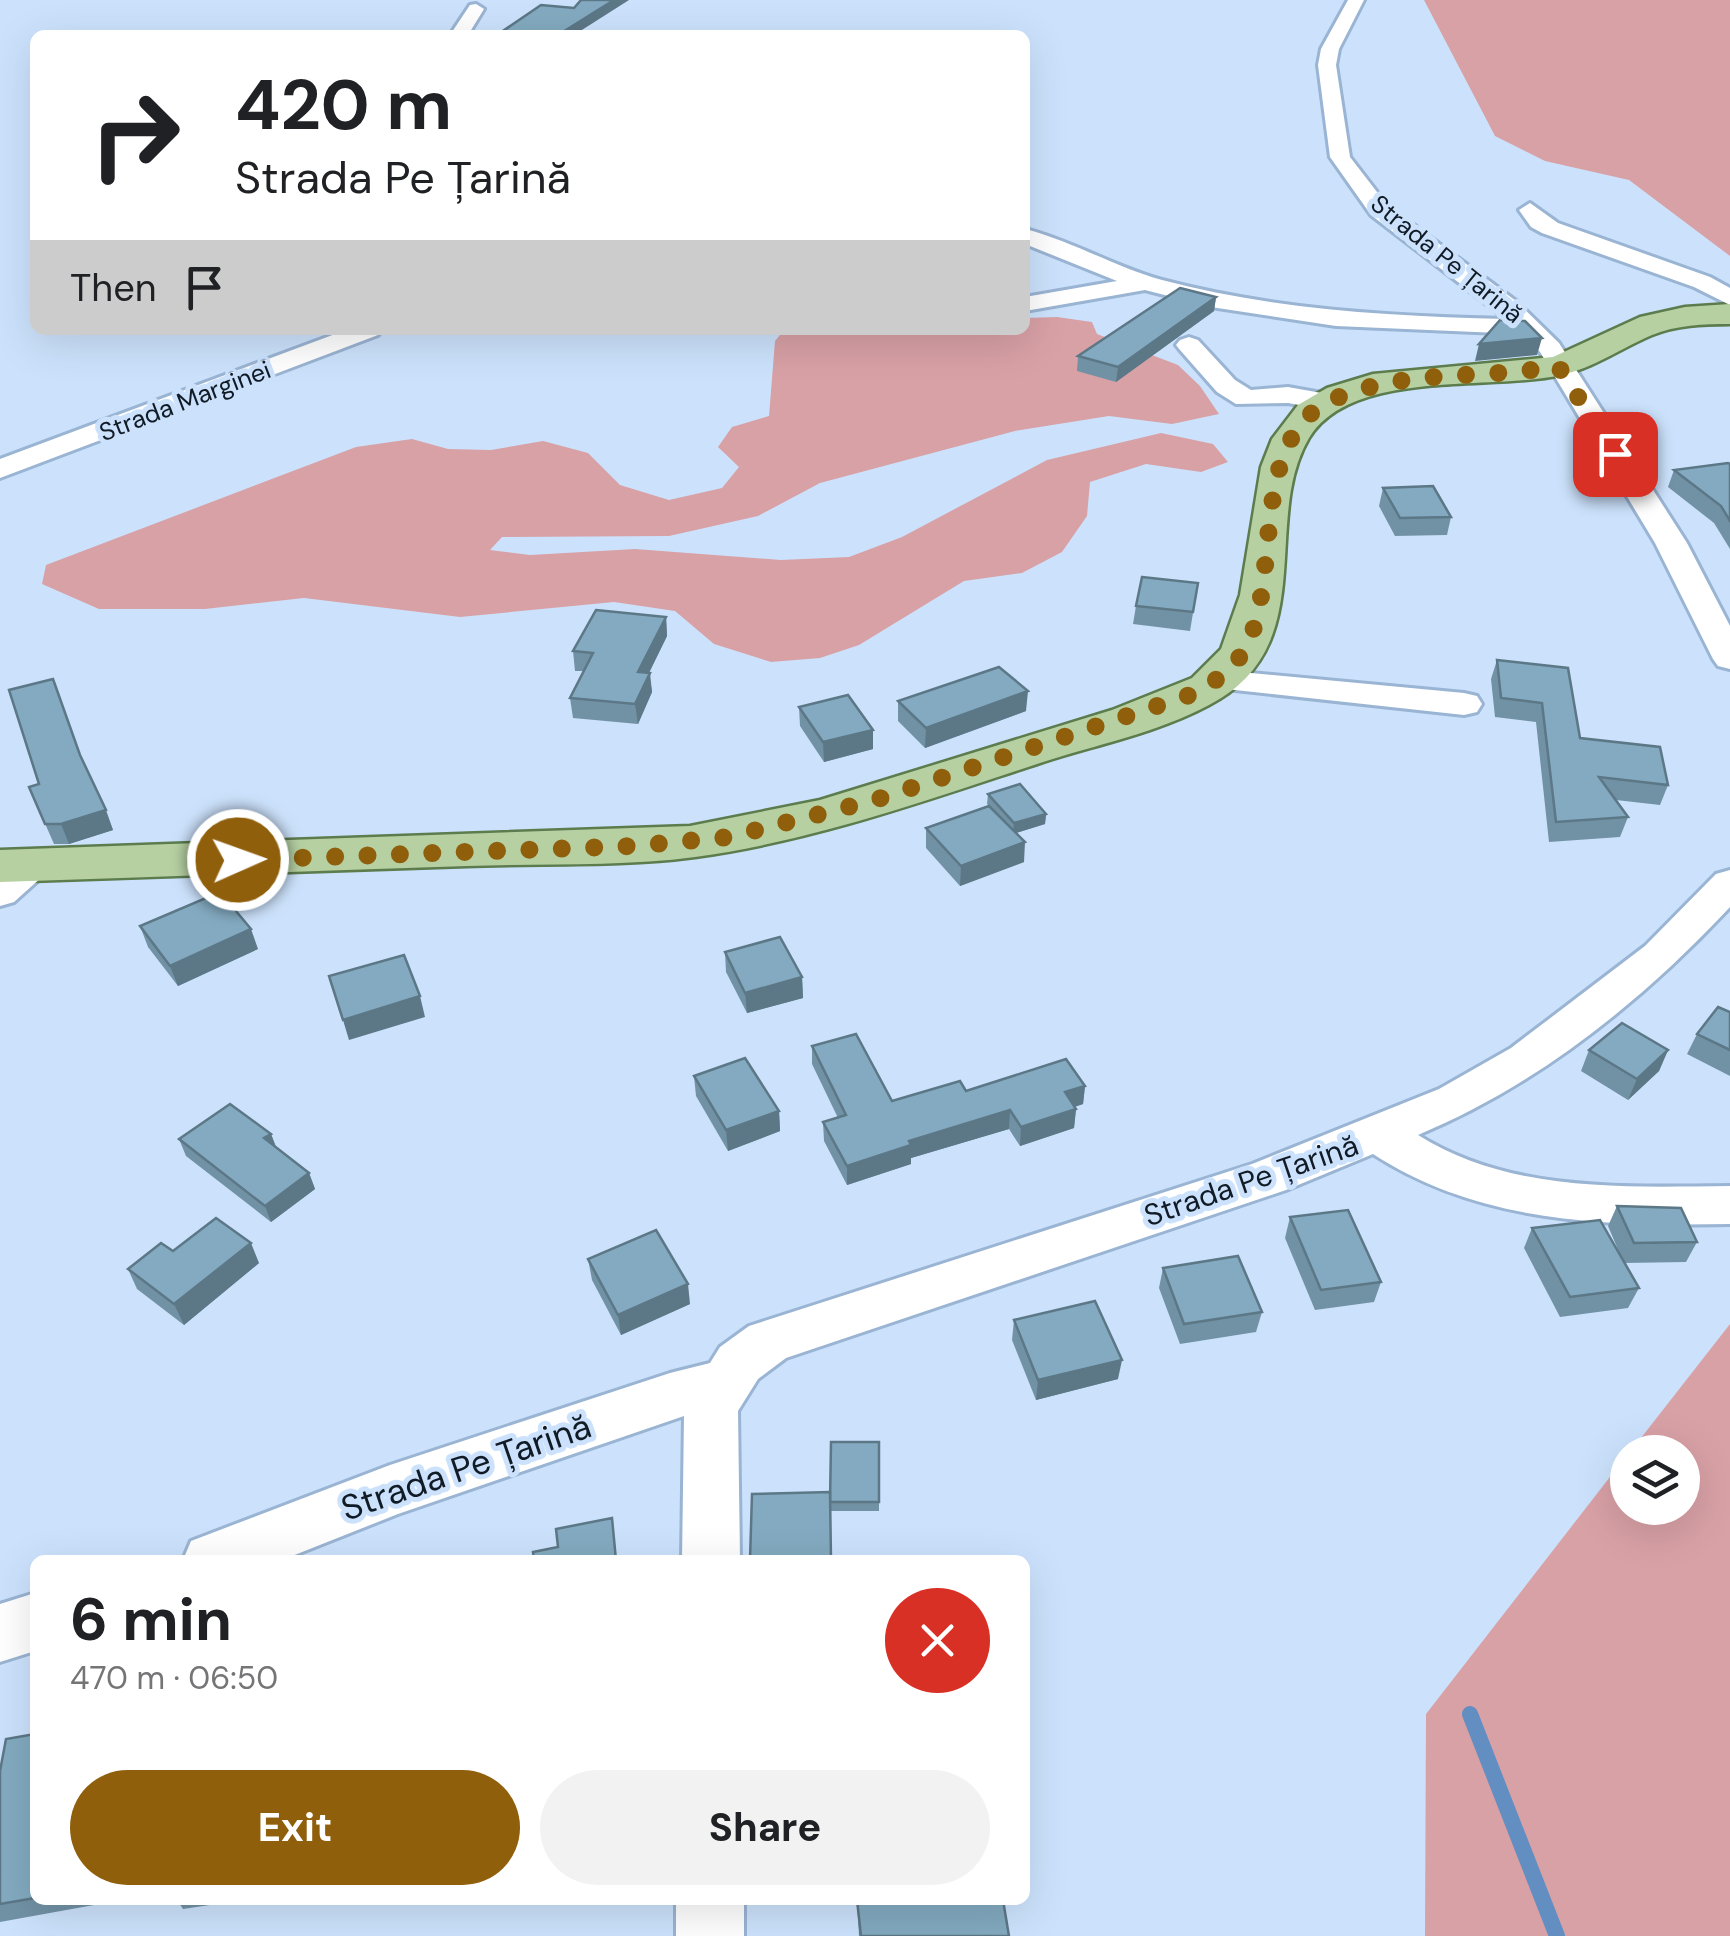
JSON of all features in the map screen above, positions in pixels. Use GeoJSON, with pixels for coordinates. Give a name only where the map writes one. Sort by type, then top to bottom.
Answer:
{"type":"FeatureCollection","features":[{"type":"Feature","properties":{"kind":"main road"},"geometry":{"type":"LineString","coordinates":[[11,875],[633,846],[729,837],[875,800],[1151,711],[1219,680],[1248,643],[1280,470],[1290,440],[1310,413],[1328,402],[1402,380],[1558,366],[1660,322],[1730,314]]}},
{"type":"Feature","properties":{"kind":"street","name":"Strada Pe Țarină"},"geometry":{"type":"LineString","coordinates":[[1356,0],[1330,49],[1327,65],[1340,157],[1379,210],[1532,328],[1550,348],[1672,543],[1730,659]]}},
{"type":"Feature","properties":{"kind":"street"},"geometry":{"type":"LineString","coordinates":[[462,30],[476,9]]}},
{"type":"Feature","properties":{"kind":"street"},"geometry":{"type":"LineString","coordinates":[[1530,210],[1550,228],[1702,282],[1730,298]]}},
{"type":"Feature","properties":{"kind":"street"},"geometry":{"type":"LineString","coordinates":[[1030,238],[1142,284],[1238,306],[1354,321],[1532,328]]}},
{"type":"Feature","properties":{"kind":"street"},"geometry":{"type":"LineString","coordinates":[[1030,303],[1142,284]]}},
{"type":"Feature","properties":{"kind":"street","name":"Strada Marginei"},"geometry":{"type":"LineString","coordinates":[[0,470],[356,335]]}},
{"type":"Feature","properties":{"kind":"street"},"geometry":{"type":"LineString","coordinates":[[1189,345],[1226,386],[1246,398],[1288,395],[1328,402]]}},
{"type":"Feature","properties":{"kind":"street"},"geometry":{"type":"LineString","coordinates":[[1219,680],[1464,704]]}},
{"type":"Feature","properties":{"kind":"street","name":"Strada Pe Țarină"},"geometry":{"type":"LineString","coordinates":[[225,1555],[390,1491],[670,1396],[723,1383],[738,1363],[768,1342],[802,1328],[1269,1177],[1379,1134],[1455,1100],[1527,1059],[1660,956],[1730,883]]}},
{"type":"Feature","properties":{"kind":"street"},"geometry":{"type":"LineString","coordinates":[[1379,1134],[1419,1162],[1486,1188],[1570,1204],[1730,1205]]}},
{"type":"Feature","properties":{"kind":"street"},"geometry":{"type":"LineString","coordinates":[[710,1555],[711,1408],[723,1383]]}},
{"type":"Feature","properties":{"kind":"street"},"geometry":{"type":"LineString","coordinates":[[0,1633],[30,1624]]}},
{"type":"Feature","properties":{"kind":"street"},"geometry":{"type":"LineString","coordinates":[[710,1905],[710,1936]]}},
{"type":"Feature","properties":{"kind":"shaded area"},"geometry":{"type":"Polygon","coordinates":[[[1424,0],[1730,0],[1730,256],[1629,180],[1545,161],[1495,136],[1424,0]]]}},
{"type":"Feature","properties":{"kind":"shaded area"},"geometry":{"type":"Polygon","coordinates":[[[1030,318],[1092,322],[1097,334],[1178,365],[1200,386],[1219,414],[1172,424],[1109,416],[1015,431],[820,483],[758,516],[669,536],[502,537],[490,550],[530,555],[635,549],[781,560],[849,557],[902,537],[1047,460],[1161,433],[1213,444],[1228,462],[1201,472],[1146,464],[1090,482],[1087,516],[1062,552],[1022,573],[964,581],[859,645],[820,658],[771,662],[714,644],[675,611],[614,602],[460,617],[304,598],[205,609],[99,609],[42,584],[46,565],[356,447],[412,439],[448,449],[491,450],[543,441],[588,453],[620,485],[669,500],[722,488],[739,467],[718,447],[732,427],[769,416],[775,341],[780,335],[1030,335],[1030,318]]]}},
{"type":"Feature","properties":{"kind":"shaded area"},"geometry":{"type":"Polygon","coordinates":[[[1730,1324],[1730,1936],[1425,1936],[1426,1714],[1610,1477],[1610,1525],[1700,1525],[1700,1435],[1643,1435],[1730,1324]]]}},
{"type":"Feature","properties":{"kind":"building"},"geometry":{"type":"Polygon","coordinates":[[[581,0],[614,0],[566,30],[504,30],[541,5],[574,8],[581,0]]]}},
{"type":"Feature","properties":{"kind":"building"},"geometry":{"type":"Polygon","coordinates":[[[1180,288],[1216,297],[1118,367],[1078,356],[1180,288]]]}},
{"type":"Feature","properties":{"kind":"building"},"geometry":{"type":"Polygon","coordinates":[[[1500,320],[1525,321],[1542,338],[1479,344],[1500,320]]]}},
{"type":"Feature","properties":{"kind":"building"},"geometry":{"type":"Polygon","coordinates":[[[1728,463],[1730,521],[1721,506],[1674,470],[1728,463]]]}},
{"type":"Feature","properties":{"kind":"building"},"geometry":{"type":"Polygon","coordinates":[[[1433,486],[1451,517],[1400,518],[1383,488],[1433,486]]]}},
{"type":"Feature","properties":{"kind":"building"},"geometry":{"type":"Polygon","coordinates":[[[1142,577],[1198,583],[1193,612],[1136,606],[1142,577]]]}},
{"type":"Feature","properties":{"kind":"building"},"geometry":{"type":"Polygon","coordinates":[[[596,610],[666,617],[638,672],[650,673],[635,704],[570,698],[593,653],[573,651],[596,610]]]}},
{"type":"Feature","properties":{"kind":"building"},"geometry":{"type":"Polygon","coordinates":[[[1497,660],[1568,668],[1580,738],[1660,747],[1668,785],[1599,777],[1628,817],[1556,822],[1542,703],[1501,698],[1497,660]]]}},
{"type":"Feature","properties":{"kind":"building"},"geometry":{"type":"Polygon","coordinates":[[[999,667],[1028,691],[926,728],[898,701],[999,667]]]}},
{"type":"Feature","properties":{"kind":"building"},"geometry":{"type":"Polygon","coordinates":[[[53,679],[80,755],[106,810],[61,824],[45,824],[29,787],[39,784],[9,690],[53,679]]]}},
{"type":"Feature","properties":{"kind":"building"},"geometry":{"type":"Polygon","coordinates":[[[848,695],[873,730],[823,742],[799,707],[848,695]]]}},
{"type":"Feature","properties":{"kind":"building"},"geometry":{"type":"Polygon","coordinates":[[[1020,784],[1046,814],[1014,823],[988,794],[1020,784]]]}},
{"type":"Feature","properties":{"kind":"building"},"geometry":{"type":"Polygon","coordinates":[[[989,806],[1025,842],[961,866],[926,828],[989,806]]]}},
{"type":"Feature","properties":{"kind":"building"},"geometry":{"type":"Polygon","coordinates":[[[220,892],[251,929],[170,966],[140,926],[220,892]]]}},
{"type":"Feature","properties":{"kind":"building"},"geometry":{"type":"Polygon","coordinates":[[[780,937],[802,977],[745,993],[725,952],[780,937]]]}},
{"type":"Feature","properties":{"kind":"building"},"geometry":{"type":"Polygon","coordinates":[[[404,955],[420,996],[343,1020],[329,976],[404,955]]]}},
{"type":"Feature","properties":{"kind":"building"},"geometry":{"type":"Polygon","coordinates":[[[1718,1007],[1730,1012],[1730,1050],[1697,1034],[1718,1007]]]}},
{"type":"Feature","properties":{"kind":"building"},"geometry":{"type":"Polygon","coordinates":[[[1622,1023],[1668,1050],[1637,1079],[1589,1050],[1622,1023]]]}},
{"type":"Feature","properties":{"kind":"building"},"geometry":{"type":"Polygon","coordinates":[[[856,1034],[892,1101],[960,1081],[966,1091],[1066,1059],[1085,1086],[1065,1092],[1076,1109],[1021,1127],[1010,1110],[909,1141],[911,1145],[847,1166],[823,1122],[846,1115],[812,1046],[856,1034]]]}},
{"type":"Feature","properties":{"kind":"building"},"geometry":{"type":"Polygon","coordinates":[[[745,1058],[779,1111],[726,1130],[694,1076],[745,1058]]]}},
{"type":"Feature","properties":{"kind":"building"},"geometry":{"type":"Polygon","coordinates":[[[230,1104],[271,1134],[264,1138],[309,1173],[265,1206],[179,1139],[230,1104]]]}},
{"type":"Feature","properties":{"kind":"building"},"geometry":{"type":"Polygon","coordinates":[[[1617,1206],[1681,1208],[1697,1242],[1634,1243],[1617,1206]]]}},
{"type":"Feature","properties":{"kind":"building"},"geometry":{"type":"Polygon","coordinates":[[[1348,1210],[1381,1282],[1321,1290],[1290,1217],[1348,1210]]]}},
{"type":"Feature","properties":{"kind":"building"},"geometry":{"type":"Polygon","coordinates":[[[216,1218],[251,1243],[174,1304],[128,1269],[161,1243],[173,1251],[216,1218]]]}},
{"type":"Feature","properties":{"kind":"building"},"geometry":{"type":"Polygon","coordinates":[[[1600,1220],[1639,1288],[1570,1297],[1532,1228],[1600,1220]]]}},
{"type":"Feature","properties":{"kind":"building"},"geometry":{"type":"Polygon","coordinates":[[[656,1230],[688,1284],[618,1315],[588,1259],[656,1230]]]}},
{"type":"Feature","properties":{"kind":"building"},"geometry":{"type":"Polygon","coordinates":[[[1238,1256],[1262,1312],[1184,1324],[1163,1268],[1238,1256]]]}},
{"type":"Feature","properties":{"kind":"building"},"geometry":{"type":"Polygon","coordinates":[[[1095,1301],[1122,1360],[1038,1380],[1014,1320],[1095,1301]]]}},
{"type":"Feature","properties":{"kind":"building"},"geometry":{"type":"Polygon","coordinates":[[[831,1442],[879,1442],[879,1502],[830,1502],[831,1442]]]}},
{"type":"Feature","properties":{"kind":"building"},"geometry":{"type":"Polygon","coordinates":[[[830,1492],[831,1555],[750,1555],[752,1494],[830,1492]]]}},
{"type":"Feature","properties":{"kind":"building"},"geometry":{"type":"Polygon","coordinates":[[[612,1518],[616,1555],[533,1555],[558,1547],[556,1529],[612,1518]]]}},
{"type":"Feature","properties":{"kind":"building"},"geometry":{"type":"Polygon","coordinates":[[[30,1735],[30,1899],[0,1904],[0,1771],[6,1739],[30,1735]]]}},
{"type":"Feature","properties":{"kind":"building"},"geometry":{"type":"Polygon","coordinates":[[[858,1905],[1004,1905],[1009,1936],[861,1936],[858,1905]]]}},
{"type":"Feature","properties":{"kind":"waterway"},"geometry":{"type":"LineString","coordinates":[[1470,1714],[1557,1936]]}},
{"type":"Feature","properties":{"kind":"route"},"geometry":{"type":"LineString","coordinates":[[238,860],[633,846],[729,837],[824,816],[1193,694],[1219,680],[1248,643],[1280,470],[1290,440],[1310,413],[1353,392],[1402,380],[1558,366],[1615,454]]}}]}
